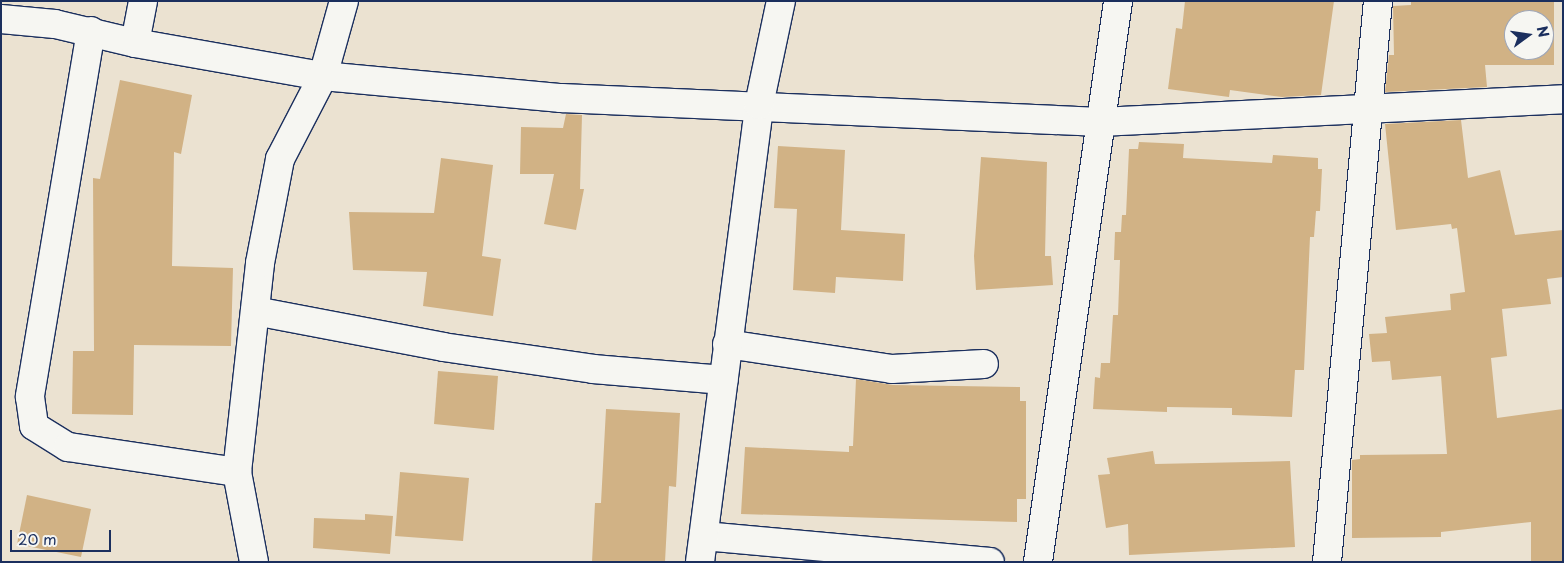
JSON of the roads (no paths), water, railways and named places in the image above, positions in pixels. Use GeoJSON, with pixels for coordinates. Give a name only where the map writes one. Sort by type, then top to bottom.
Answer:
{"type":"FeatureCollection","features":[{"type":"Feature","properties":{"kind":"street"},"geometry":{"type":"LineString","coordinates":[[135,43],[143,1]]}},
{"type":"Feature","properties":{"kind":"street"},"geometry":{"type":"LineString","coordinates":[[254,562],[237,472],[255,311],[280,159],[323,76],[344,1]]}},
{"type":"Feature","properties":{"kind":"street"},"geometry":{"type":"LineString","coordinates":[[781,1],[759,105],[702,549],[990,562]]}},
{"type":"Feature","properties":{"kind":"street"},"geometry":{"type":"LineString","coordinates":[[1038,562],[1118,1]]}},
{"type":"Feature","properties":{"kind":"street"},"geometry":{"type":"LineString","coordinates":[[1327,562],[1378,1]]}},
{"type":"Feature","properties":{"kind":"street"},"geometry":{"type":"LineString","coordinates":[[1,19],[91,31],[135,43],[323,76],[561,98],[759,105],[1100,122],[1563,98]]}},
{"type":"Feature","properties":{"kind":"street"},"geometry":{"type":"LineString","coordinates":[[91,31],[30,397],[34,426],[68,447],[237,472]]}},
{"type":"Feature","properties":{"kind":"street"},"geometry":{"type":"LineString","coordinates":[[255,311],[452,348],[593,368],[724,380]]}},
{"type":"Feature","properties":{"kind":"street"},"geometry":{"type":"LineString","coordinates":[[727,344],[892,369],[984,364]]}}]}
